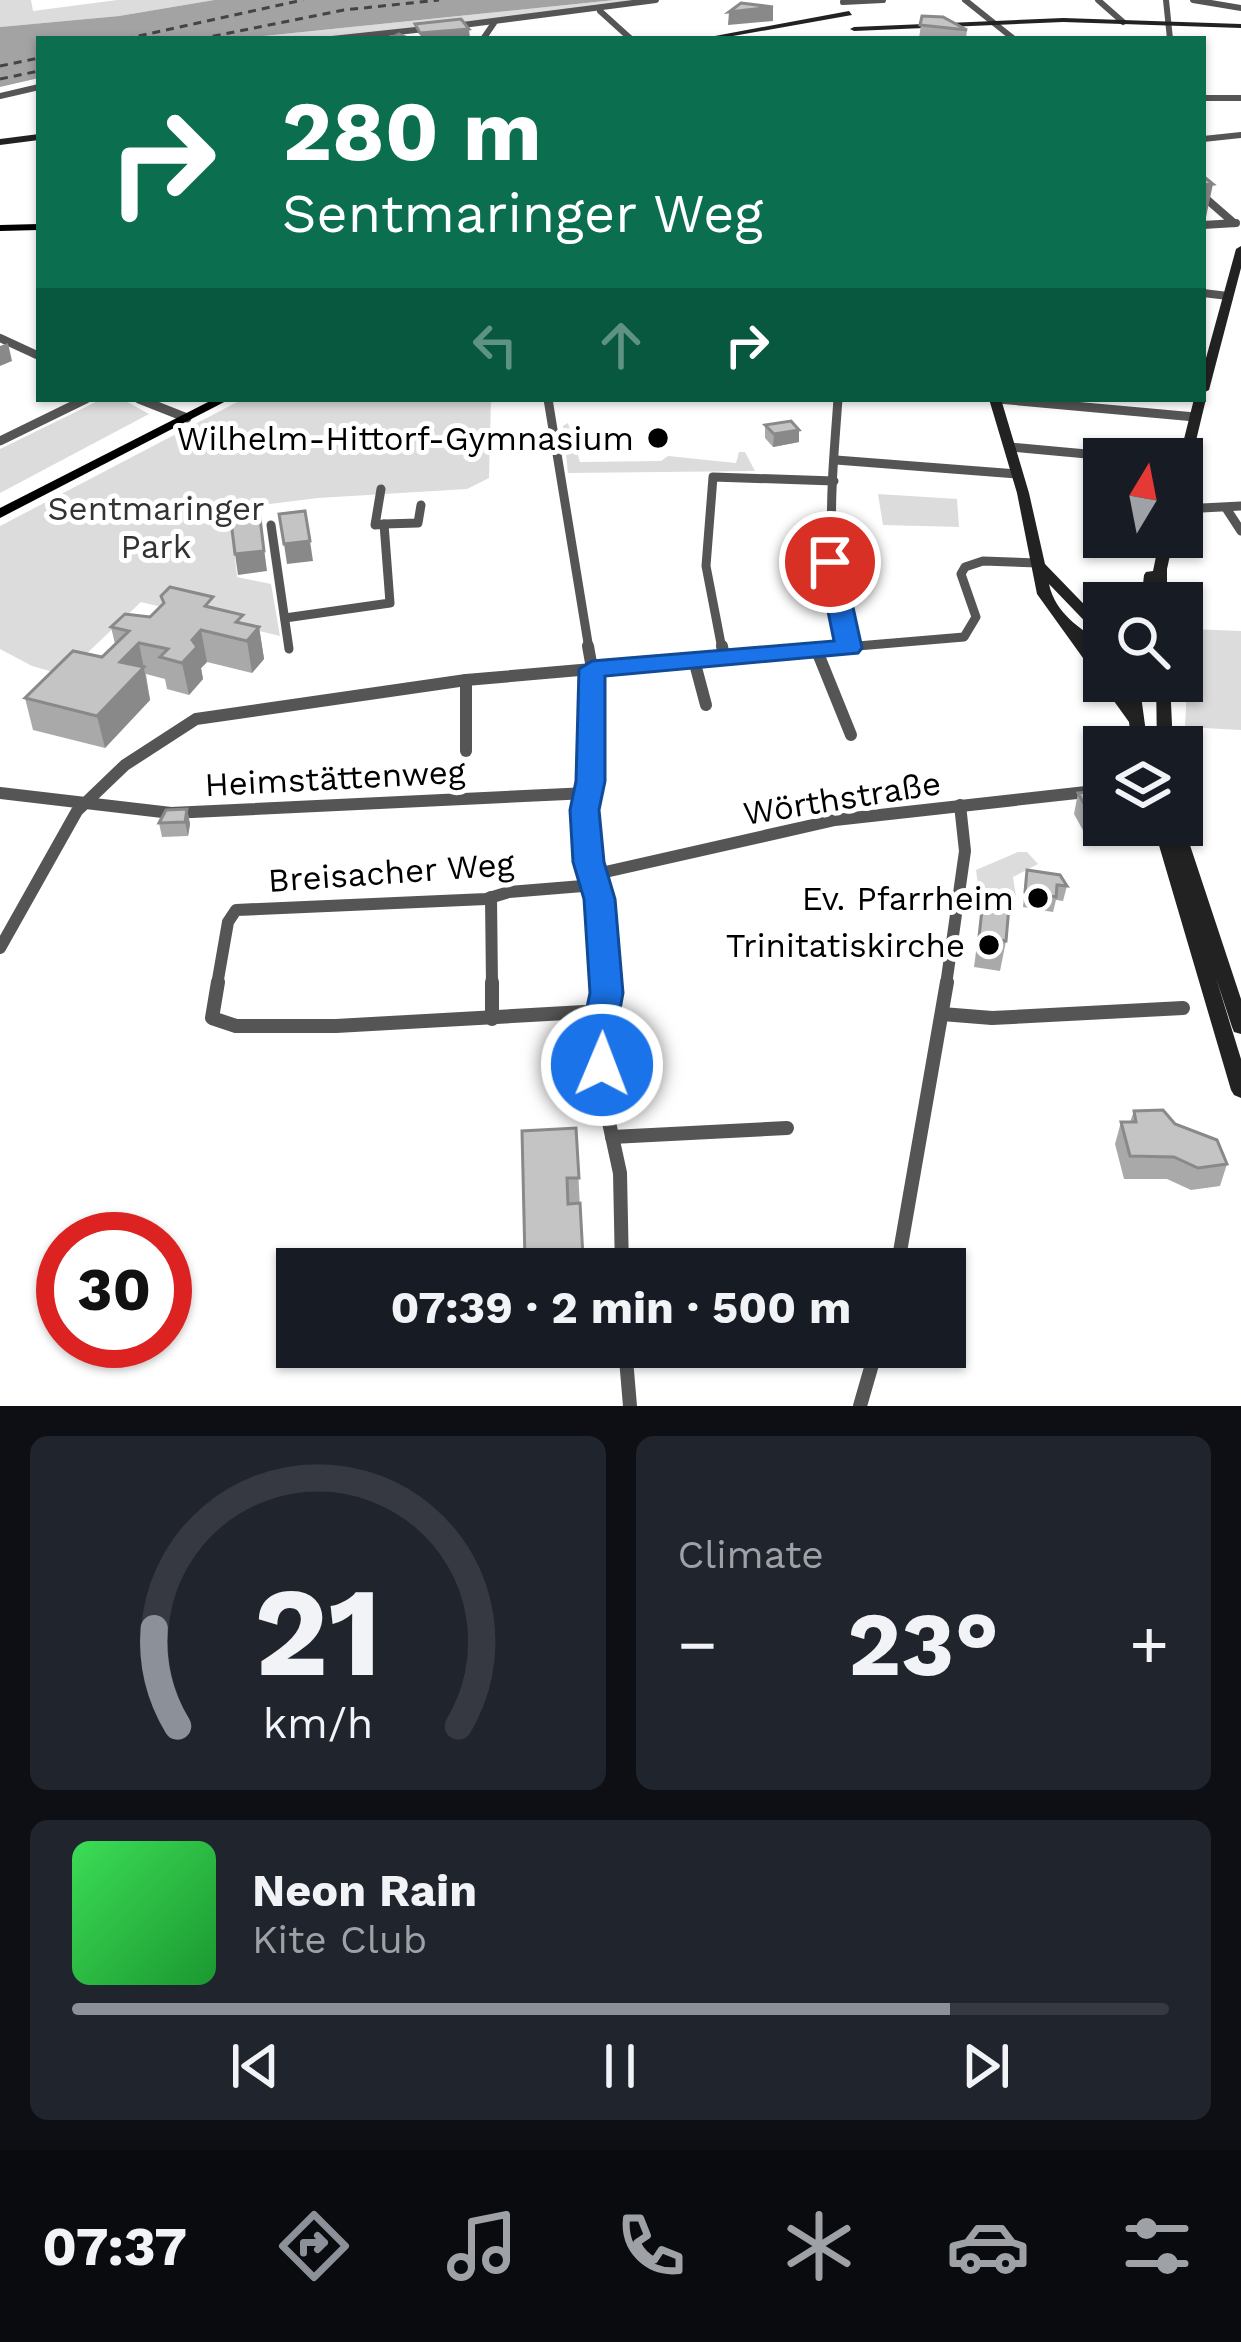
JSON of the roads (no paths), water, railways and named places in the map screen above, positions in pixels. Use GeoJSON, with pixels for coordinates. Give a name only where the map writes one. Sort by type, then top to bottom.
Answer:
{"type":"FeatureCollection","features":[{"type":"Feature","properties":{"kind":"main road"},"geometry":{"type":"LineString","coordinates":[[842,1],[855,36]]}},
{"type":"Feature","properties":{"kind":"main road"},"geometry":{"type":"LineString","coordinates":[[724,36],[849,14]]}},
{"type":"Feature","properties":{"kind":"main road"},"geometry":{"type":"LineString","coordinates":[[866,36],[994,24],[1241,26]]}},
{"type":"Feature","properties":{"kind":"main road"},"geometry":{"type":"LineString","coordinates":[[0,142],[36,137]]}},
{"type":"Feature","properties":{"kind":"main road"},"geometry":{"type":"LineString","coordinates":[[0,228],[36,226]]}},
{"type":"Feature","properties":{"kind":"main road"},"geometry":{"type":"LineString","coordinates":[[1210,342],[1233,288],[1241,252]]}},
{"type":"Feature","properties":{"kind":"main road"},"geometry":{"type":"LineString","coordinates":[[183,416],[204,402]]}},
{"type":"Feature","properties":{"kind":"main road"},"geometry":{"type":"LineString","coordinates":[[0,510],[217,402]]}},
{"type":"Feature","properties":{"kind":"main road"},"geometry":{"type":"LineString","coordinates":[[998,402],[1044,594],[1083,651]]}},
{"type":"Feature","properties":{"kind":"main road"},"geometry":{"type":"LineString","coordinates":[[1190,438],[1199,402]]}},
{"type":"Feature","properties":{"kind":"main road"},"geometry":{"type":"LineString","coordinates":[[1039,565],[1083,616]]}},
{"type":"Feature","properties":{"kind":"main road"},"geometry":{"type":"LineString","coordinates":[[1059,621],[1083,636]]}},
{"type":"Feature","properties":{"kind":"main road"},"geometry":{"type":"LineString","coordinates":[[1120,702],[1133,721]]}},
{"type":"Feature","properties":{"kind":"main road"},"geometry":{"type":"LineString","coordinates":[[1133,702],[1134,726]]}},
{"type":"Feature","properties":{"kind":"main road"},"geometry":{"type":"LineString","coordinates":[[1161,702],[1163,706]]}},
{"type":"Feature","properties":{"kind":"main road"},"geometry":{"type":"LineString","coordinates":[[1163,702],[1164,726]]}},
{"type":"Feature","properties":{"kind":"main road"},"geometry":{"type":"LineString","coordinates":[[1167,846],[1241,1090]]}},
{"type":"Feature","properties":{"kind":"main road"},"geometry":{"type":"LineString","coordinates":[[1183,846],[1241,1028]]}},
{"type":"Feature","properties":{"kind":"street"},"geometry":{"type":"LineString","coordinates":[[362,36],[600,11],[656,0]]}},
{"type":"Feature","properties":{"kind":"street"},"geometry":{"type":"LineString","coordinates":[[842,1],[883,0]]}},
{"type":"Feature","properties":{"kind":"street"},"geometry":{"type":"LineString","coordinates":[[965,0],[1010,36]]}},
{"type":"Feature","properties":{"kind":"street"},"geometry":{"type":"LineString","coordinates":[[1098,0],[1123,22]]}},
{"type":"Feature","properties":{"kind":"street"},"geometry":{"type":"LineString","coordinates":[[1166,0],[1170,36]]}},
{"type":"Feature","properties":{"kind":"street"},"geometry":{"type":"LineString","coordinates":[[1193,0],[1241,8]]}},
{"type":"Feature","properties":{"kind":"street"},"geometry":{"type":"LineString","coordinates":[[600,11],[628,36]]}},
{"type":"Feature","properties":{"kind":"street"},"geometry":{"type":"LineString","coordinates":[[485,36],[494,23]]}},
{"type":"Feature","properties":{"kind":"street"},"geometry":{"type":"LineString","coordinates":[[0,96],[36,89]]}},
{"type":"Feature","properties":{"kind":"street"},"geometry":{"type":"LineString","coordinates":[[1206,98],[1241,98]]}},
{"type":"Feature","properties":{"kind":"street"},"geometry":{"type":"LineString","coordinates":[[1206,139],[1241,135]]}},
{"type":"Feature","properties":{"kind":"street"},"geometry":{"type":"LineString","coordinates":[[1206,198],[1238,223]]}},
{"type":"Feature","properties":{"kind":"street"},"geometry":{"type":"LineString","coordinates":[[1206,225],[1238,223]]}},
{"type":"Feature","properties":{"kind":"street"},"geometry":{"type":"LineString","coordinates":[[0,338],[36,355]]}},
{"type":"Feature","properties":{"kind":"street"},"geometry":{"type":"LineString","coordinates":[[0,441],[80,402]]}},
{"type":"Feature","properties":{"kind":"street"},"geometry":{"type":"LineString","coordinates":[[147,402],[183,416]]}},
{"type":"Feature","properties":{"kind":"street"},"geometry":{"type":"LineString","coordinates":[[548,402],[592,669],[584,810],[606,993],[602,1011],[605,1104],[620,1173],[622,1248]]}},
{"type":"Feature","properties":{"kind":"street"},"geometry":{"type":"LineString","coordinates":[[838,402],[834,481],[828,490],[829,548],[849,648]]}},
{"type":"Feature","properties":{"kind":"street"},"geometry":{"type":"LineString","coordinates":[[1030,402],[1195,417]]}},
{"type":"Feature","properties":{"kind":"street"},"geometry":{"type":"LineString","coordinates":[[1010,447],[1083,454]]}},
{"type":"Feature","properties":{"kind":"street"},"geometry":{"type":"LineString","coordinates":[[836,460],[1017,474]]}},
{"type":"Feature","properties":{"kind":"street"},"geometry":{"type":"LineString","coordinates":[[724,657],[706,566],[713,477],[834,481]]}},
{"type":"Feature","properties":{"kind":"street"},"geometry":{"type":"LineString","coordinates":[[381,489],[375,525],[418,524],[421,505]]}},
{"type":"Feature","properties":{"kind":"street"},"geometry":{"type":"LineString","coordinates":[[1203,509],[1241,506]]}},
{"type":"Feature","properties":{"kind":"street"},"geometry":{"type":"LineString","coordinates":[[1226,508],[1241,531]]}},
{"type":"Feature","properties":{"kind":"street"},"geometry":{"type":"LineString","coordinates":[[285,618],[390,603],[383,524]]}},
{"type":"Feature","properties":{"kind":"street"},"geometry":{"type":"LineString","coordinates":[[272,525],[290,649]]}},
{"type":"Feature","properties":{"kind":"street"},"geometry":{"type":"LineString","coordinates":[[0,948],[54,846],[86,802],[125,765],[196,719],[466,680],[969,635],[978,620],[961,574],[965,566],[983,561],[1039,565]]}},
{"type":"Feature","properties":{"kind":"street"},"geometry":{"type":"LineString","coordinates":[[817,651],[851,735]]}},
{"type":"Feature","properties":{"kind":"street"},"geometry":{"type":"LineString","coordinates":[[694,660],[706,705]]}},
{"type":"Feature","properties":{"kind":"street"},"geometry":{"type":"LineString","coordinates":[[466,680],[466,751]]}},
{"type":"Feature","properties":{"kind":"street","name":"Wörthstraße"},"geometry":{"type":"LineString","coordinates":[[594,880],[835,820],[1083,792]]}},
{"type":"Feature","properties":{"kind":"street","name":"Heimstättenweg"},"geometry":{"type":"LineString","coordinates":[[0,793],[173,812],[588,793]]}},
{"type":"Feature","properties":{"kind":"street"},"geometry":{"type":"LineString","coordinates":[[900,1248],[943,1014],[963,849],[965,822],[959,806]]}},
{"type":"Feature","properties":{"kind":"street","name":"Breisacher Weg"},"geometry":{"type":"LineString","coordinates":[[492,1019],[336,1026],[216,1023],[213,1010],[228,922],[236,910],[491,897],[594,880]]}},
{"type":"Feature","properties":{"kind":"street"},"geometry":{"type":"LineString","coordinates":[[491,897],[492,1019],[602,1011]]}},
{"type":"Feature","properties":{"kind":"street"},"geometry":{"type":"LineString","coordinates":[[943,1014],[992,1018],[1184,1008]]}},
{"type":"Feature","properties":{"kind":"street"},"geometry":{"type":"LineString","coordinates":[[612,1137],[787,1129]]}},
{"type":"Feature","properties":{"kind":"street"},"geometry":{"type":"LineString","coordinates":[[627,1368],[630,1406]]}},
{"type":"Feature","properties":{"kind":"street"},"geometry":{"type":"LineString","coordinates":[[860,1406],[871,1368]]}},
{"type":"Feature","properties":{"kind":"place","name":"Wilhelm-Hittorf-Gymnasium"},"geometry":{"type":"Point","coordinates":[658,438]}},
{"type":"Feature","properties":{"kind":"place","name":"Ev. Pfarrheim"},"geometry":{"type":"Point","coordinates":[1038,898]}},
{"type":"Feature","properties":{"kind":"place","name":"Trinitatiskirche"},"geometry":{"type":"Point","coordinates":[989,945]}},
{"type":"Feature","properties":{"kind":"park label","name":"Sentmaringer Park"},"geometry":{"type":"Point","coordinates":[156,527]}}]}
